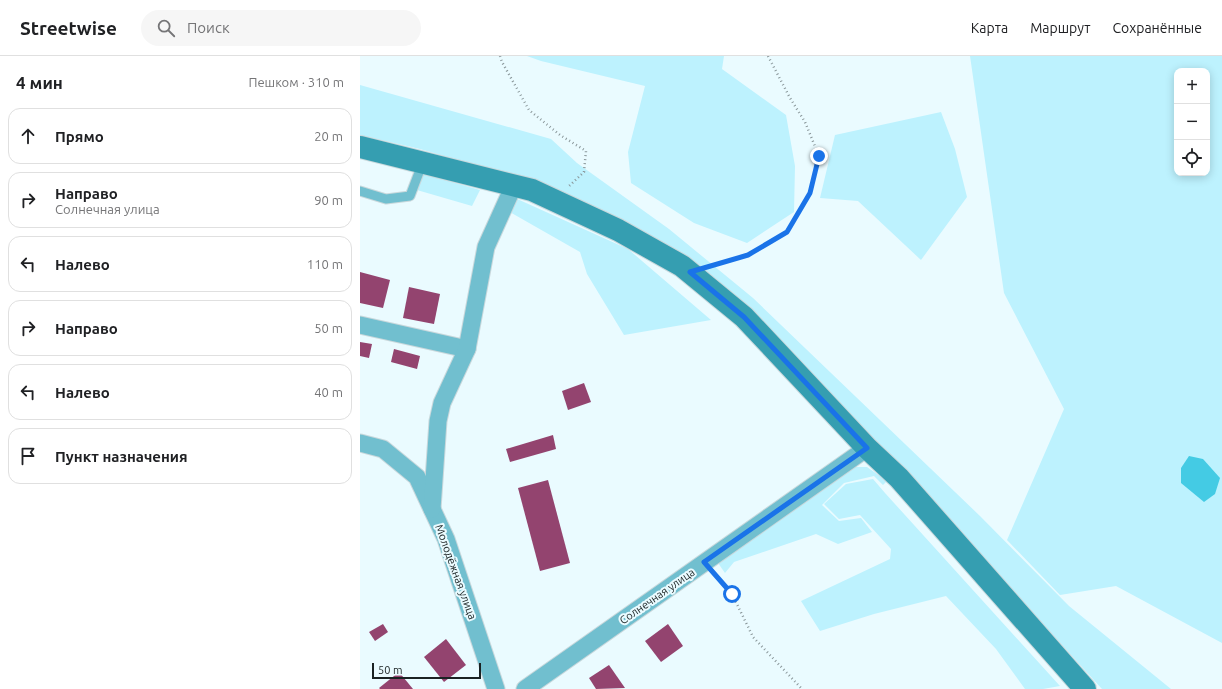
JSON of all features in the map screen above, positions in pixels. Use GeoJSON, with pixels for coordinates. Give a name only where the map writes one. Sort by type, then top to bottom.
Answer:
{"type":"FeatureCollection","features":[{"type":"Feature","properties":{"kind":"main road"},"geometry":{"type":"LineString","coordinates":[[360,147],[532,190],[618,230],[682,266],[744,317],[867,448],[899,478],[1085,689]]}},
{"type":"Feature","properties":{"kind":"street"},"geometry":{"type":"LineString","coordinates":[[432,508],[438,421],[442,403],[467,349],[486,247],[514,185]]}},
{"type":"Feature","properties":{"kind":"street"},"geometry":{"type":"LineString","coordinates":[[360,324],[467,349]]}},
{"type":"Feature","properties":{"kind":"street","name":"Молодёжная улица"},"geometry":{"type":"LineString","coordinates":[[360,443],[384,448],[418,477],[446,539],[496,689]]}},
{"type":"Feature","properties":{"kind":"street","name":"Солнечная улица"},"geometry":{"type":"LineString","coordinates":[[525,689],[867,448]]}},
{"type":"Feature","properties":{"kind":"lane"},"geometry":{"type":"LineString","coordinates":[[360,191],[386,199],[410,196],[423,162]]}},
{"type":"Feature","properties":{"kind":"path"},"geometry":{"type":"LineString","coordinates":[[500,56],[529,110],[560,136],[586,151],[584,172],[555,201]]}},
{"type":"Feature","properties":{"kind":"path"},"geometry":{"type":"LineString","coordinates":[[690,272],[748,255],[787,232],[810,193],[819,156],[805,122],[790,98],[768,56]]}},
{"type":"Feature","properties":{"kind":"path"},"geometry":{"type":"LineString","coordinates":[[704,562],[732,594],[753,637],[802,689]]}},
{"type":"Feature","properties":{"kind":"shaded area"},"geometry":{"type":"Polygon","coordinates":[[[527,56],[724,56],[722,69],[786,115],[795,166],[794,212],[747,243],[694,223],[631,183],[628,152],[645,86],[541,61],[527,56]]]}},
{"type":"Feature","properties":{"kind":"shaded area"},"geometry":{"type":"Polygon","coordinates":[[[970,56],[1222,56],[1222,643],[1116,586],[1060,595],[1007,540],[1064,409],[1004,293],[970,56]]]}},
{"type":"Feature","properties":{"kind":"shaded area"},"geometry":{"type":"Polygon","coordinates":[[[360,85],[551,139],[577,163],[669,229],[753,298],[980,516],[1069,606],[1171,689],[1102,689],[942,513],[740,299],[673,249],[532,181],[420,149],[360,135],[360,85]]]}},
{"type":"Feature","properties":{"kind":"shaded area"},"geometry":{"type":"Polygon","coordinates":[[[941,112],[955,149],[967,197],[921,260],[858,201],[820,198],[835,135],[941,112]]]}},
{"type":"Feature","properties":{"kind":"shaded area"},"geometry":{"type":"Polygon","coordinates":[[[417,172],[480,190],[472,206],[410,188],[417,172]]]}},
{"type":"Feature","properties":{"kind":"shaded area"},"geometry":{"type":"Polygon","coordinates":[[[515,198],[628,249],[711,320],[624,335],[587,274],[580,252],[501,207],[515,198]]]}},
{"type":"Feature","properties":{"kind":"shaded area"},"geometry":{"type":"Polygon","coordinates":[[[850,467],[867,467],[887,481],[883,485],[874,476],[844,483],[822,505],[839,521],[861,518],[872,532],[838,544],[816,534],[734,562],[725,573],[718,563],[850,467]]]}},
{"type":"Feature","properties":{"kind":"shaded area"},"geometry":{"type":"Polygon","coordinates":[[[873,479],[1060,686],[1043,689],[1025,689],[996,649],[946,596],[874,614],[820,631],[801,601],[890,559],[891,549],[860,515],[839,519],[824,504],[846,484],[873,479]]]}},
{"type":"Feature","properties":{"kind":"water"},"geometry":{"type":"Polygon","coordinates":[[[1189,456],[1203,459],[1220,478],[1215,494],[1204,502],[1181,483],[1181,468],[1189,456]]]}},
{"type":"Feature","properties":{"kind":"building"},"geometry":{"type":"Polygon","coordinates":[[[360,272],[390,280],[383,308],[360,303],[360,272]]]}},
{"type":"Feature","properties":{"kind":"building"},"geometry":{"type":"Polygon","coordinates":[[[409,287],[440,294],[434,324],[403,318],[409,287]]]}},
{"type":"Feature","properties":{"kind":"building"},"geometry":{"type":"Polygon","coordinates":[[[360,342],[372,344],[369,358],[360,356],[360,342]]]}},
{"type":"Feature","properties":{"kind":"building"},"geometry":{"type":"Polygon","coordinates":[[[394,349],[420,356],[417,369],[391,362],[394,349]]]}},
{"type":"Feature","properties":{"kind":"building"},"geometry":{"type":"Polygon","coordinates":[[[584,383],[591,402],[568,410],[562,391],[584,383]]]}},
{"type":"Feature","properties":{"kind":"building"},"geometry":{"type":"Polygon","coordinates":[[[553,435],[556,449],[510,462],[506,449],[553,435]]]}},
{"type":"Feature","properties":{"kind":"building"},"geometry":{"type":"Polygon","coordinates":[[[548,480],[570,563],[540,571],[518,488],[548,480]]]}},
{"type":"Feature","properties":{"kind":"building"},"geometry":{"type":"Polygon","coordinates":[[[383,624],[388,632],[375,641],[369,632],[383,624]]]}},
{"type":"Feature","properties":{"kind":"building"},"geometry":{"type":"Polygon","coordinates":[[[668,624],[683,646],[661,662],[645,641],[668,624]]]}},
{"type":"Feature","properties":{"kind":"building"},"geometry":{"type":"Polygon","coordinates":[[[446,639],[466,665],[444,682],[424,657],[446,639]]]}},
{"type":"Feature","properties":{"kind":"building"},"geometry":{"type":"Polygon","coordinates":[[[609,665],[625,688],[596,689],[589,678],[609,665]]]}},
{"type":"Feature","properties":{"kind":"building"},"geometry":{"type":"Polygon","coordinates":[[[399,672],[413,689],[379,688],[399,672]]]}},
{"type":"Feature","properties":{"kind":"route"},"geometry":{"type":"LineString","coordinates":[[732,594],[704,562],[867,448],[744,317],[690,272],[748,255],[787,232],[810,193],[819,156]]}}]}
